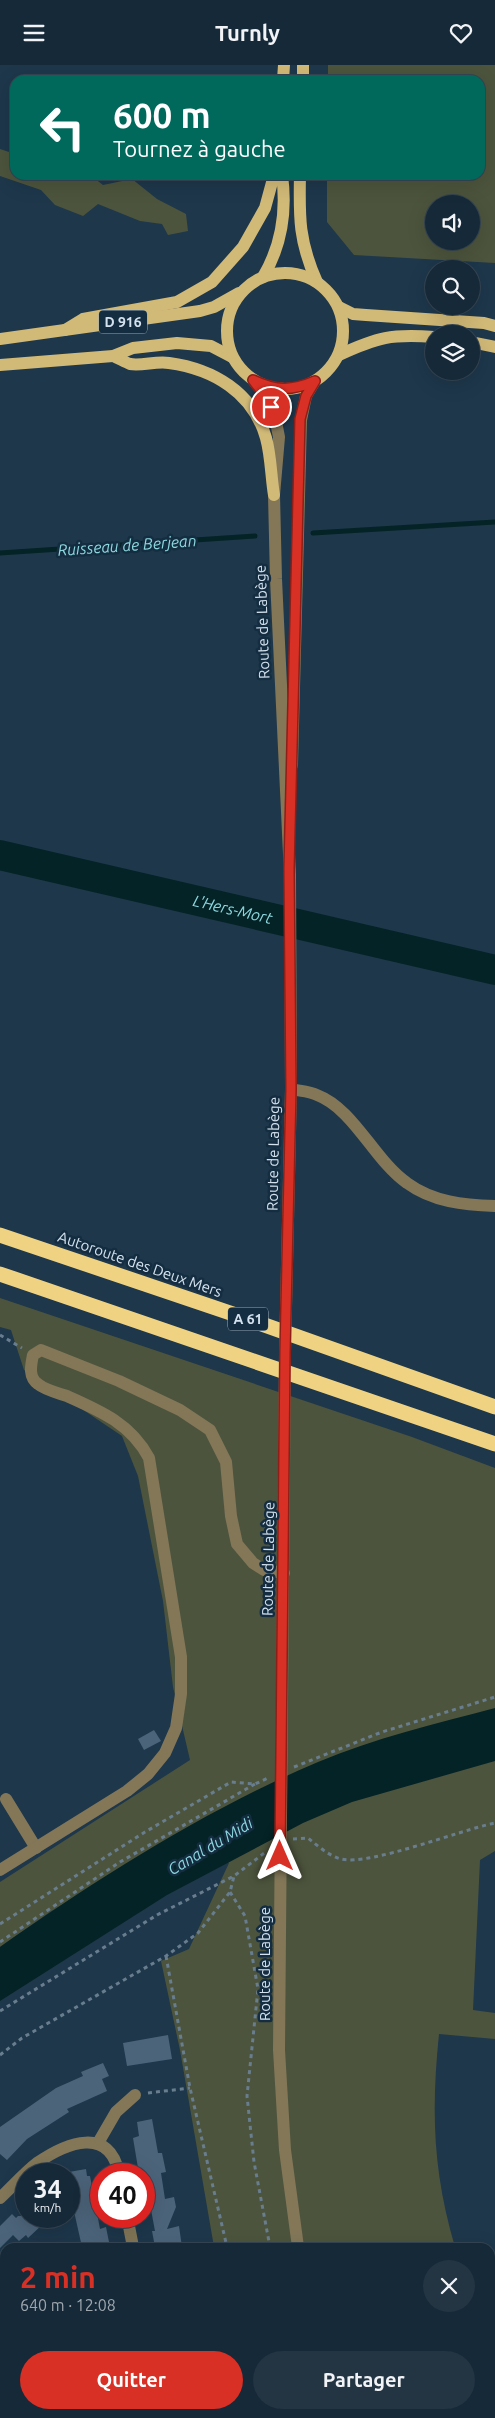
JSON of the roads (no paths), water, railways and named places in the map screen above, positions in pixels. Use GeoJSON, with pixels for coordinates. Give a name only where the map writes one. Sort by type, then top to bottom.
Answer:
{"type":"FeatureCollection","features":[{"type":"Feature","properties":{"kind":"highway","name":"Autoroute des Deux Mers"},"geometry":{"type":"LineString","coordinates":[[0,1235],[245,1318],[495,1407]]}},
{"type":"Feature","properties":{"kind":"highway","name":"A 61"},"geometry":{"type":"LineString","coordinates":[[0,1274],[495,1445]]}},
{"type":"Feature","properties":{"kind":"main road"},"geometry":{"type":"LineString","coordinates":[[65,330],[82,319],[177,302],[212,282],[243,247],[265,208],[273,180]]}},
{"type":"Feature","properties":{"kind":"main road"},"geometry":{"type":"LineString","coordinates":[[262,277],[278,247],[284,219],[282,180]]}},
{"type":"Feature","properties":{"kind":"main road"},"geometry":{"type":"LineString","coordinates":[[300,180],[300,232],[306,256],[317,281]]}},
{"type":"Feature","properties":{"kind":"main road"},"geometry":{"type":"LineString","coordinates":[[281,272],[300,274],[317,281],[330,293],[339,307],[343,322],[343,339],[339,355],[333,365],[315,381],[300,387],[284,390],[268,387],[253,380],[241,370],[232,357],[227,340],[227,323],[232,306],[241,292],[262,277],[281,272]]}},
{"type":"Feature","properties":{"kind":"main road","name":"D 916"},"geometry":{"type":"LineString","coordinates":[[0,339],[200,311],[214,307],[241,292]]}},
{"type":"Feature","properties":{"kind":"main road"},"geometry":{"type":"LineString","coordinates":[[339,307],[353,314],[495,325]]}},
{"type":"Feature","properties":{"kind":"main road"},"geometry":{"type":"LineString","coordinates":[[339,355],[382,337],[407,335],[425,336]]}},
{"type":"Feature","properties":{"kind":"main road","name":"D 916"},"geometry":{"type":"LineString","coordinates":[[0,365],[113,356],[133,349],[196,343],[211,346],[232,357]]}},
{"type":"Feature","properties":{"kind":"main road"},"geometry":{"type":"LineString","coordinates":[[480,344],[495,347]]}},
{"type":"Feature","properties":{"kind":"main road"},"geometry":{"type":"LineString","coordinates":[[113,356],[131,364],[166,362],[193,367],[214,375],[233,388],[247,403],[266,437],[274,495]]}},
{"type":"Feature","properties":{"kind":"street","name":"Route de Labège"},"geometry":{"type":"LineString","coordinates":[[253,380],[266,397],[275,417],[279,437],[274,495],[290,872]]}},
{"type":"Feature","properties":{"kind":"street","name":"Route de Labège"},"geometry":{"type":"LineString","coordinates":[[297,2243],[285,2150],[280,2059],[281,1741],[285,1352],[291,1089],[289,985],[290,872],[300,419],[306,396],[315,381]]}},
{"type":"Feature","properties":{"kind":"street"},"geometry":{"type":"LineString","coordinates":[[291,1089],[318,1095],[337,1107],[394,1173],[408,1184],[444,1201],[495,1206]]}},
{"type":"Feature","properties":{"kind":"street"},"geometry":{"type":"LineString","coordinates":[[0,1870],[127,1791],[148,1774],[165,1753],[176,1728],[181,1693],[181,1657],[148,1458],[140,1442],[126,1428],[91,1406],[37,1384],[30,1372],[32,1355],[41,1350],[119,1381],[180,1410],[210,1430],[226,1462],[231,1516],[237,1544],[253,1563],[264,1569],[284,1573]]}},
{"type":"Feature","properties":{"kind":"street"},"geometry":{"type":"LineString","coordinates":[[6,1799],[36,1848]]}},
{"type":"Feature","properties":{"kind":"street"},"geometry":{"type":"LineString","coordinates":[[98,2143],[116,2113],[135,2095]]}},
{"type":"Feature","properties":{"kind":"street"},"geometry":{"type":"LineString","coordinates":[[0,2198],[37,2163],[84,2141],[98,2143],[109,2149],[117,2163]]}},
{"type":"Feature","properties":{"kind":"street"},"geometry":{"type":"LineString","coordinates":[[130,2228],[132,2243]]}},
{"type":"Feature","properties":{"kind":"water","name":"Canal du Midi"},"geometry":{"type":"Polygon","coordinates":[[[495,1708],[495,1761],[352,1802],[303,1823],[167,1895],[0,2001],[0,1947],[76,1895],[154,1846],[235,1801],[340,1753],[495,1708]]]}},
{"type":"Feature","properties":{"kind":"waterway","name":"Ruisseau de Berjean"},"geometry":{"type":"LineString","coordinates":[[313,533],[495,522]]}},
{"type":"Feature","properties":{"kind":"waterway","name":"Ruisseau de Berjean"},"geometry":{"type":"LineString","coordinates":[[0,553],[255,536]]}},
{"type":"Feature","properties":{"kind":"waterway","name":"L'Hers-Mort"},"geometry":{"type":"LineString","coordinates":[[0,855],[495,970]]}}]}
